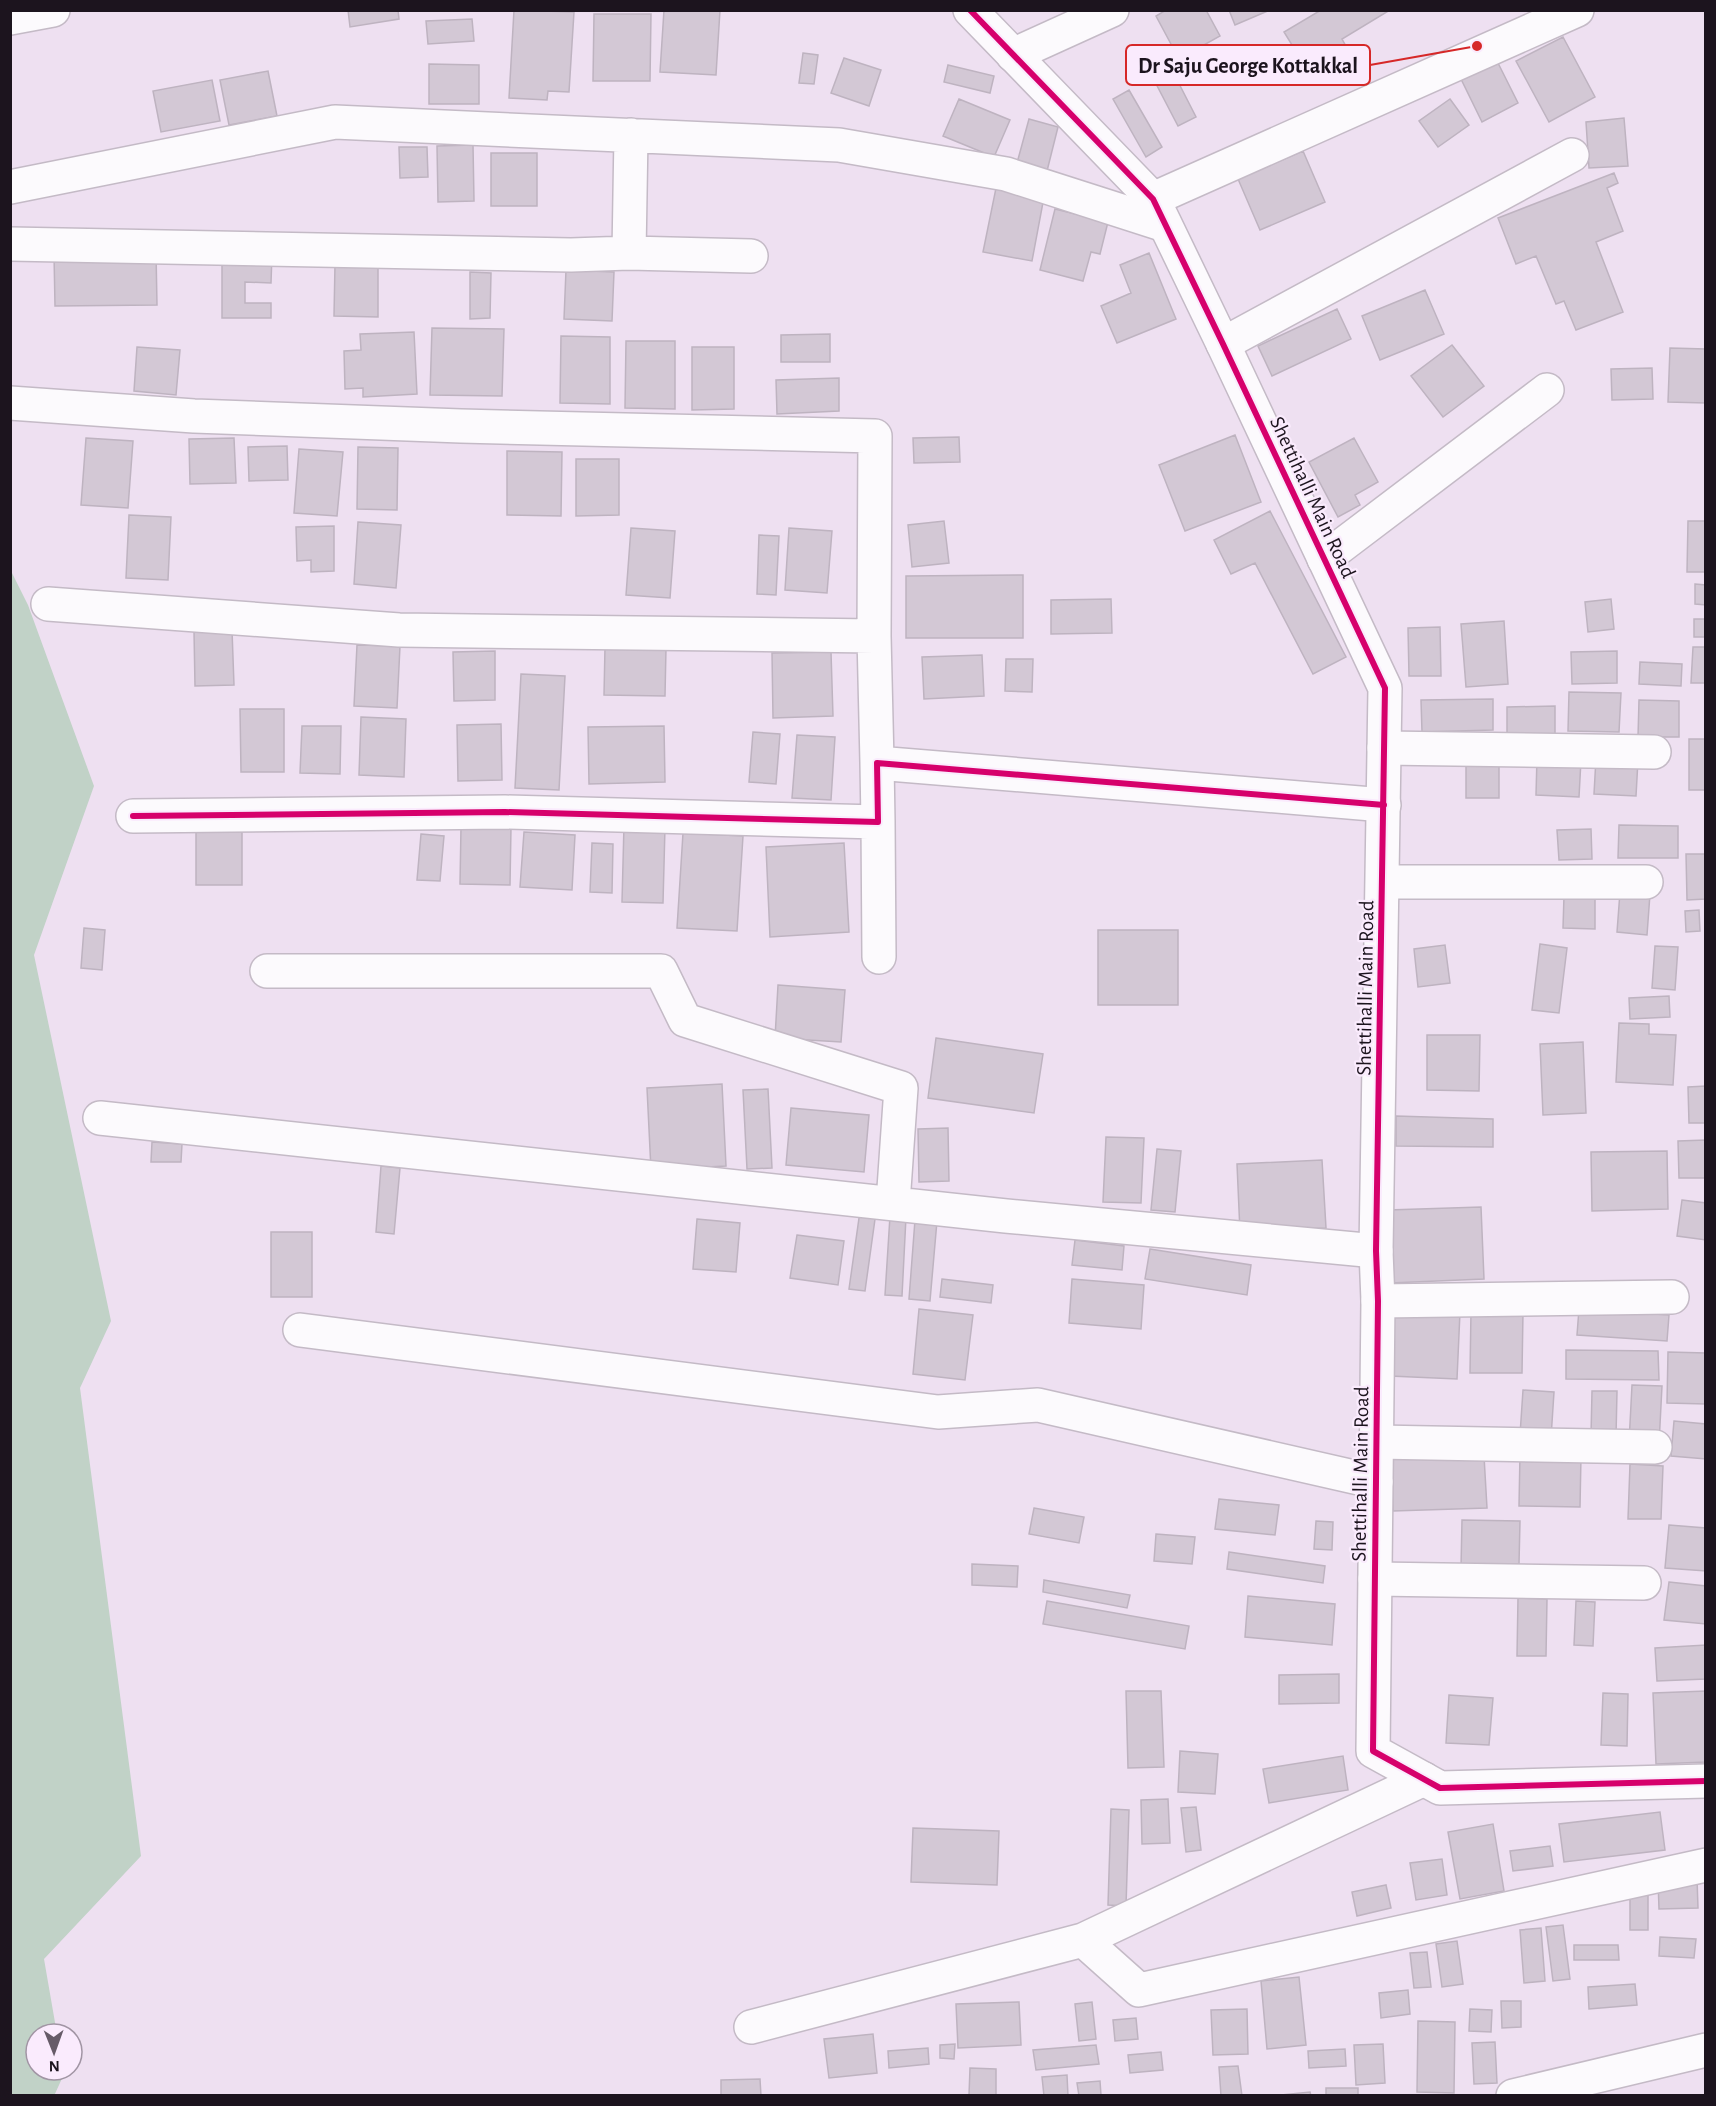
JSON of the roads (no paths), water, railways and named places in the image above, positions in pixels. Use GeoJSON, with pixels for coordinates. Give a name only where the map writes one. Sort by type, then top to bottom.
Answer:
{"type":"FeatureCollection","features":[{"type":"Feature","properties":{"kind":"street"},"geometry":{"type":"LineString","coordinates":[[10,18],[53,10]]}},
{"type":"Feature","properties":{"kind":"street","name":"Shettihalli Main Road"},"geometry":{"type":"LineString","coordinates":[[970,10],[1159,212],[1224,344],[1385,688],[1376,1251],[1378,1301],[1373,1751],[1440,1788],[1706,1781]]}},
{"type":"Feature","properties":{"kind":"street"},"geometry":{"type":"LineString","coordinates":[[1013,55],[1112,10]]}},
{"type":"Feature","properties":{"kind":"street"},"geometry":{"type":"LineString","coordinates":[[10,187],[335,122],[839,145],[1006,174],[1159,212],[1577,10]]}},
{"type":"Feature","properties":{"kind":"street"},"geometry":{"type":"LineString","coordinates":[[629,253],[631,135]]}},
{"type":"Feature","properties":{"kind":"street"},"geometry":{"type":"LineString","coordinates":[[1224,344],[1572,155]]}},
{"type":"Feature","properties":{"kind":"street"},"geometry":{"type":"LineString","coordinates":[[10,244],[559,255],[629,253],[751,256]]}},
{"type":"Feature","properties":{"kind":"street"},"geometry":{"type":"LineString","coordinates":[[1324,559],[1546,390]]}},
{"type":"Feature","properties":{"kind":"street"},"geometry":{"type":"LineString","coordinates":[[10,403],[287,420],[875,436],[874,636],[879,957]]}},
{"type":"Feature","properties":{"kind":"street"},"geometry":{"type":"LineString","coordinates":[[48,604],[399,630],[874,636]]}},
{"type":"Feature","properties":{"kind":"street"},"geometry":{"type":"LineString","coordinates":[[1384,748],[1654,752]]}},
{"type":"Feature","properties":{"kind":"street"},"geometry":{"type":"LineString","coordinates":[[877,763],[1384,805]]}},
{"type":"Feature","properties":{"kind":"street"},"geometry":{"type":"LineString","coordinates":[[133,816],[505,812],[878,822]]}},
{"type":"Feature","properties":{"kind":"street"},"geometry":{"type":"LineString","coordinates":[[1383,882],[1646,882]]}},
{"type":"Feature","properties":{"kind":"street"},"geometry":{"type":"LineString","coordinates":[[267,971],[661,970],[685,1020],[901,1088],[893,1203]]}},
{"type":"Feature","properties":{"kind":"street"},"geometry":{"type":"LineString","coordinates":[[100,1118],[1006,1216],[1376,1251]]}},
{"type":"Feature","properties":{"kind":"street"},"geometry":{"type":"LineString","coordinates":[[1378,1301],[1672,1297]]}},
{"type":"Feature","properties":{"kind":"street"},"geometry":{"type":"LineString","coordinates":[[300,1330],[938,1412],[1038,1405],[1376,1482]]}},
{"type":"Feature","properties":{"kind":"street"},"geometry":{"type":"LineString","coordinates":[[1377,1442],[1655,1447]]}},
{"type":"Feature","properties":{"kind":"street"},"geometry":{"type":"LineString","coordinates":[[1375,1579],[1644,1583]]}},
{"type":"Feature","properties":{"kind":"street"},"geometry":{"type":"LineString","coordinates":[[751,2027],[1083,1940],[1424,1779]]}},
{"type":"Feature","properties":{"kind":"street"},"geometry":{"type":"LineString","coordinates":[[1083,1940],[1139,1990],[1706,1864]]}},
{"type":"Feature","properties":{"kind":"street"},"geometry":{"type":"LineString","coordinates":[[1513,2096],[1706,2050]]}},
{"type":"Feature","properties":{"kind":"place","name":"Dr Saju George Kottakkal"},"geometry":{"type":"Point","coordinates":[1477,46]}}]}
